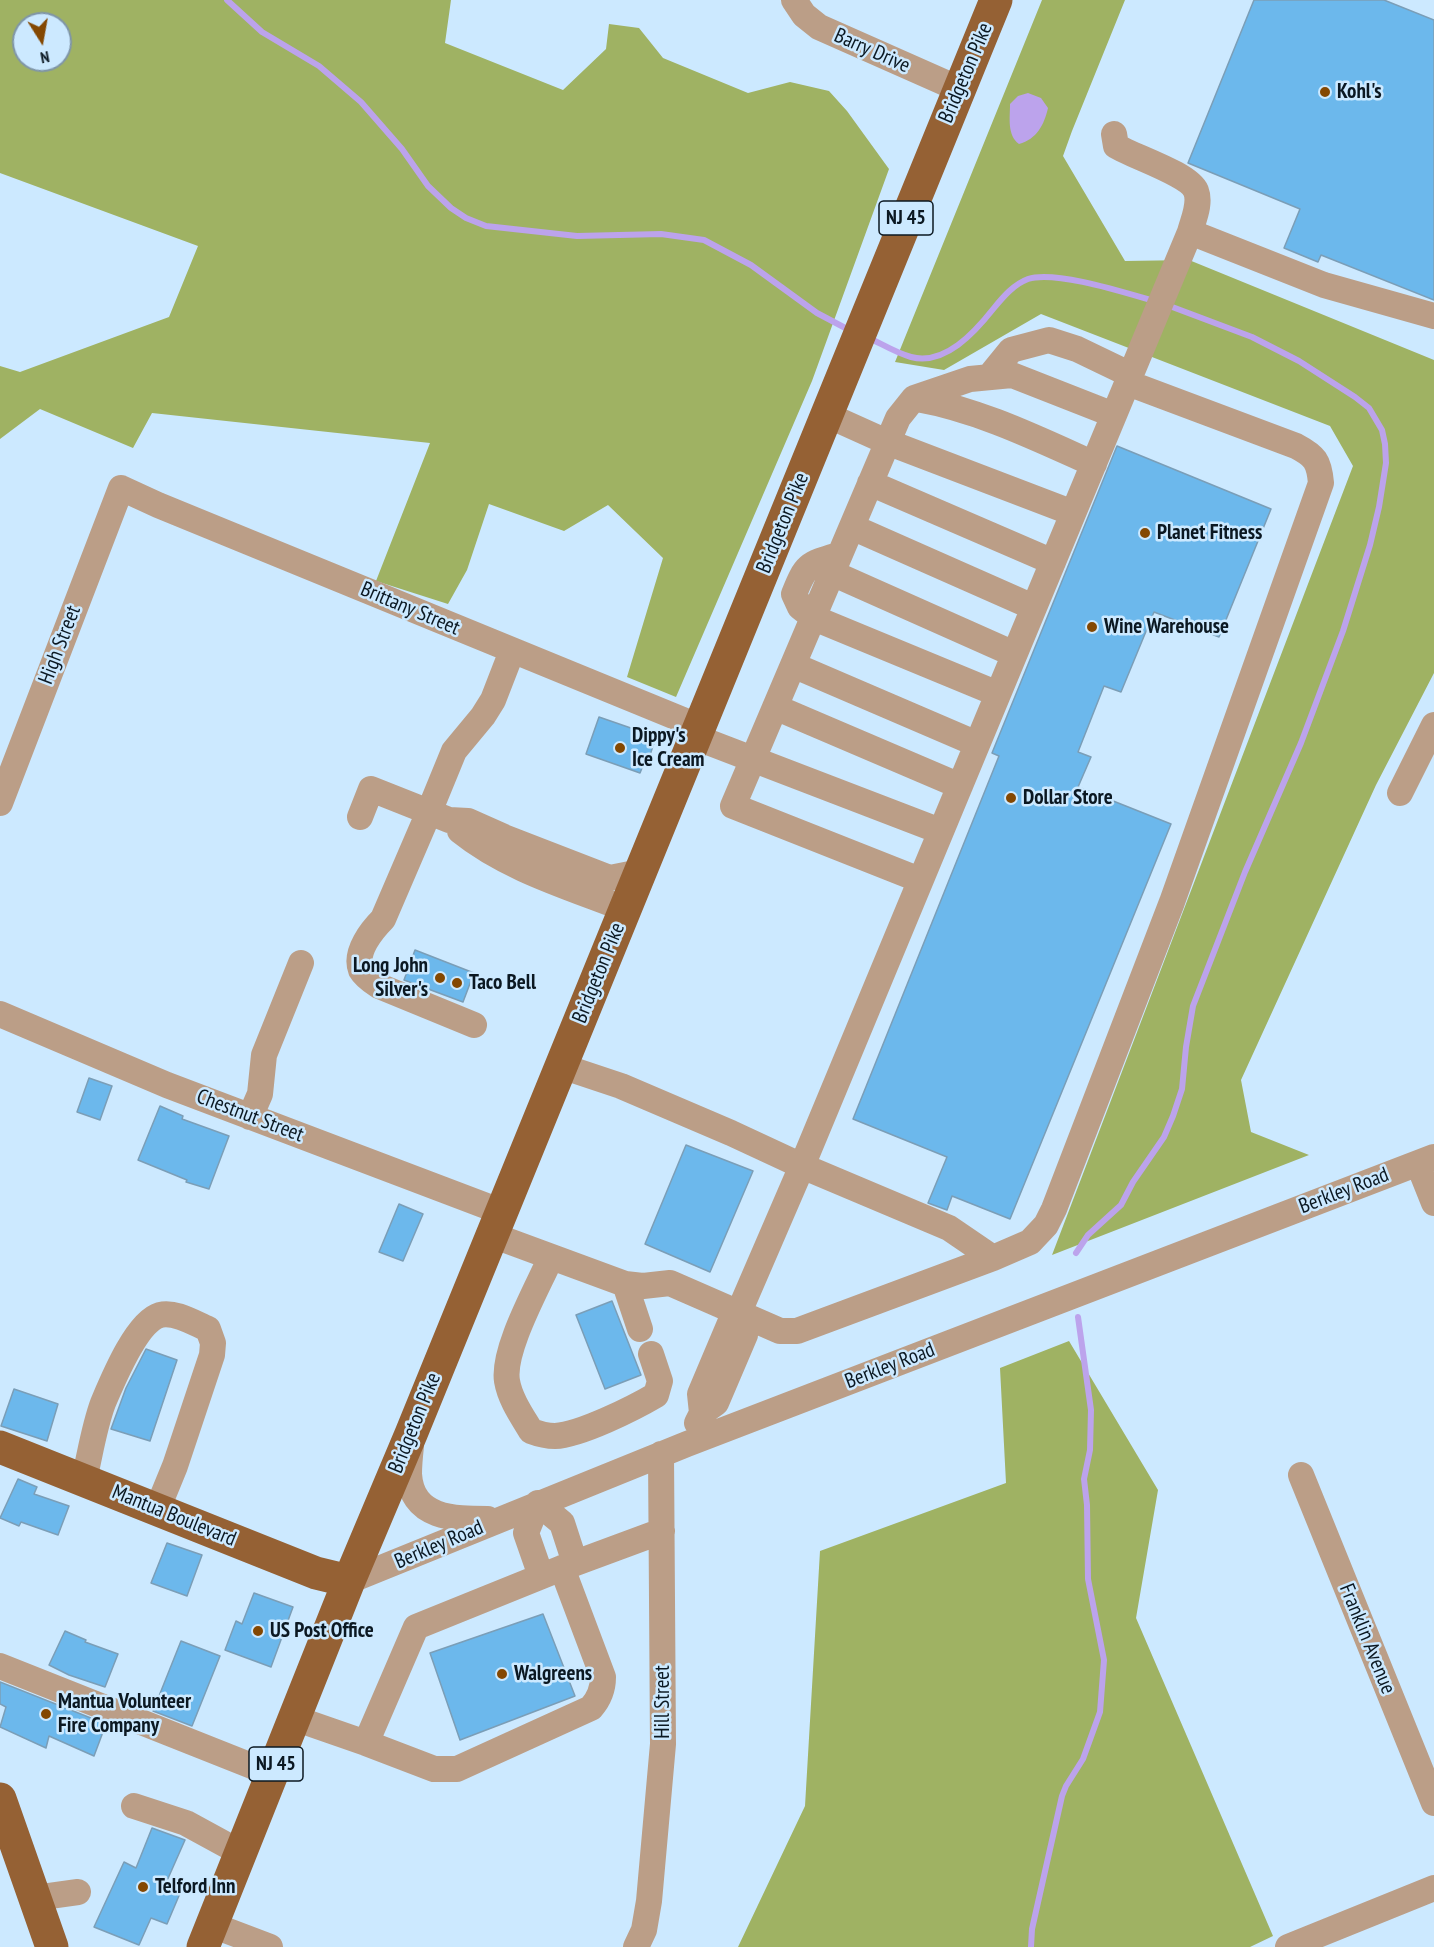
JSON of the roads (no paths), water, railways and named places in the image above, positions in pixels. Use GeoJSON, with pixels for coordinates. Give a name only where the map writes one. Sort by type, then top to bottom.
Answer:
{"type":"FeatureCollection","features":[{"type":"Feature","properties":{"kind":"main road","name":"Bridgeton Pike"},"geometry":{"type":"LineString","coordinates":[[208,1936],[349,1581],[996,0]]}},
{"type":"Feature","properties":{"kind":"main road","name":"Mantua Boulevard"},"geometry":{"type":"LineString","coordinates":[[0,1447],[316,1573],[349,1581]]}},
{"type":"Feature","properties":{"kind":"main road"},"geometry":{"type":"LineString","coordinates":[[0,1799],[52,1947]]}},
{"type":"Feature","properties":{"kind":"street","name":"Barry Drive"},"geometry":{"type":"LineString","coordinates":[[794,0],[804,15],[819,27],[959,89]]}},
{"type":"Feature","properties":{"kind":"street"},"geometry":{"type":"LineString","coordinates":[[687,1444],[702,1413],[700,1394],[730,1323],[740,1312],[802,1166],[1190,232],[1197,207],[1197,193],[1192,185],[1183,178],[1116,146],[1114,134]]}},
{"type":"Feature","properties":{"kind":"street"},"geometry":{"type":"LineString","coordinates":[[1190,232],[1324,285],[1434,316]]}},
{"type":"Feature","properties":{"kind":"street"},"geometry":{"type":"LineString","coordinates":[[989,377],[1011,350],[1049,340],[1077,349],[1129,379]]}},
{"type":"Feature","properties":{"kind":"street"},"geometry":{"type":"LineString","coordinates":[[920,880],[733,806],[887,442],[898,418],[914,398],[970,379],[1012,375],[1114,415]]}},
{"type":"Feature","properties":{"kind":"street","name":"Chestnut Street"},"geometry":{"type":"LineString","coordinates":[[0,1014],[166,1085],[250,1117],[497,1223],[551,1257],[626,1284],[643,1286],[670,1283],[780,1331],[797,1331],[1030,1242],[1046,1225],[1054,1209],[1172,902],[1321,483],[1320,467],[1312,454],[1129,379]]}},
{"type":"Feature","properties":{"kind":"street"},"geometry":{"type":"LineString","coordinates":[[914,398],[962,409],[1094,464]]}},
{"type":"Feature","properties":{"kind":"street"},"geometry":{"type":"LineString","coordinates":[[827,415],[887,442],[1073,513]]}},
{"type":"Feature","properties":{"kind":"street"},"geometry":{"type":"LineString","coordinates":[[870,483],[1053,562]]}},
{"type":"Feature","properties":{"kind":"street","name":"Brittany Street"},"geometry":{"type":"LineString","coordinates":[[121,488],[512,651],[698,732],[753,759],[940,831]]}},
{"type":"Feature","properties":{"kind":"street","name":"High Street"},"geometry":{"type":"LineString","coordinates":[[0,802],[121,488]]}},
{"type":"Feature","properties":{"kind":"street"},"geometry":{"type":"LineString","coordinates":[[852,527],[1033,607]]}},
{"type":"Feature","properties":{"kind":"street"},"geometry":{"type":"LineString","coordinates":[[836,564],[1014,654]]}},
{"type":"Feature","properties":{"kind":"street"},"geometry":{"type":"LineString","coordinates":[[814,618],[998,694]]}},
{"type":"Feature","properties":{"kind":"street"},"geometry":{"type":"LineString","coordinates":[[476,1020],[379,986],[361,969],[361,955],[371,931],[386,912],[439,816],[454,751],[493,700],[512,651]]}},
{"type":"Feature","properties":{"kind":"street"},"geometry":{"type":"LineString","coordinates":[[793,664],[977,744]]}},
{"type":"Feature","properties":{"kind":"street"},"geometry":{"type":"LineString","coordinates":[[775,707],[960,786]]}},
{"type":"Feature","properties":{"kind":"street"},"geometry":{"type":"LineString","coordinates":[[1400,793],[1434,725]]}},
{"type":"Feature","properties":{"kind":"street"},"geometry":{"type":"LineString","coordinates":[[360,817],[371,789],[439,816],[468,821],[610,878],[640,872]]}},
{"type":"Feature","properties":{"kind":"street"},"geometry":{"type":"LineString","coordinates":[[439,816],[461,833],[520,867],[625,909]]}},
{"type":"Feature","properties":{"kind":"street"},"geometry":{"type":"LineString","coordinates":[[250,1117],[260,1094],[264,1055],[301,963]]}},
{"type":"Feature","properties":{"kind":"street"},"geometry":{"type":"LineString","coordinates":[[561,1066],[621,1086],[949,1228],[993,1258]]}},
{"type":"Feature","properties":{"kind":"street"},"geometry":{"type":"LineString","coordinates":[[1426,1160],[1434,1203]]}},
{"type":"Feature","properties":{"kind":"street","name":"Berkley Road"},"geometry":{"type":"LineString","coordinates":[[349,1581],[661,1454],[1426,1160]]}},
{"type":"Feature","properties":{"kind":"street"},"geometry":{"type":"LineString","coordinates":[[551,1257],[514,1340],[508,1364],[507,1380],[516,1406],[531,1431],[555,1436],[572,1433],[656,1395],[660,1381],[651,1354]]}},
{"type":"Feature","properties":{"kind":"street"},"geometry":{"type":"LineString","coordinates":[[626,1284],[640,1329]]}},
{"type":"Feature","properties":{"kind":"street"},"geometry":{"type":"LineString","coordinates":[[84,1480],[102,1405],[132,1341],[143,1327],[151,1319],[161,1315],[173,1315],[208,1329],[213,1343],[212,1355],[175,1466],[157,1510]]}},
{"type":"Feature","properties":{"kind":"street"},"geometry":{"type":"LineString","coordinates":[[411,1434],[409,1476],[420,1503],[436,1514],[451,1518],[500,1519]]}},
{"type":"Feature","properties":{"kind":"street","name":"Hill Street"},"geometry":{"type":"LineString","coordinates":[[636,1947],[644,1930],[649,1901],[663,1744],[661,1454]]}},
{"type":"Feature","properties":{"kind":"street","name":"Franklin Avenue"},"geometry":{"type":"LineString","coordinates":[[1301,1475],[1434,1803]]}},
{"type":"Feature","properties":{"kind":"street"},"geometry":{"type":"LineString","coordinates":[[294,1718],[434,1769],[447,1769],[457,1768],[591,1708],[596,1703],[603,1686],[603,1677],[560,1569],[526,1533],[538,1503],[562,1523],[560,1569]]}},
{"type":"Feature","properties":{"kind":"street"},"geometry":{"type":"LineString","coordinates":[[366,1743],[416,1627],[662,1531]]}},
{"type":"Feature","properties":{"kind":"street"},"geometry":{"type":"LineString","coordinates":[[0,1666],[272,1774]]}},
{"type":"Feature","properties":{"kind":"street"},"geometry":{"type":"LineString","coordinates":[[134,1806],[186,1822],[241,1852]]}},
{"type":"Feature","properties":{"kind":"street"},"geometry":{"type":"LineString","coordinates":[[1288,1947],[1434,1888]]}},
{"type":"Feature","properties":{"kind":"street"},"geometry":{"type":"LineString","coordinates":[[34,1898],[78,1892]]}},
{"type":"Feature","properties":{"kind":"street"},"geometry":{"type":"LineString","coordinates":[[208,1936],[270,1947]]}},
{"type":"Feature","properties":{"kind":"waterway"},"geometry":{"type":"LineString","coordinates":[[227,0],[262,32],[319,66],[361,102],[402,149],[428,186],[451,208],[466,218],[486,226],[577,236],[661,234],[704,240],[751,265],[817,313],[851,331]]}},
{"type":"Feature","properties":{"kind":"waterway"},"geometry":{"type":"LineString","coordinates":[[869,338],[911,357],[936,357],[958,345],[978,327],[1013,287],[1028,279],[1040,277],[1072,280],[1154,301]]}},
{"type":"Feature","properties":{"kind":"waterway"},"geometry":{"type":"LineString","coordinates":[[1076,1253],[1088,1235],[1121,1205],[1133,1182],[1164,1137],[1173,1116],[1182,1089],[1193,1006],[1245,872],[1301,743],[1343,631],[1370,545],[1386,463],[1382,430],[1369,408],[1355,397],[1299,361],[1252,337],[1167,305]]}},
{"type":"Feature","properties":{"kind":"waterway"},"geometry":{"type":"LineString","coordinates":[[1031,1947],[1032,1929],[1062,1796],[1083,1759],[1100,1712],[1104,1660],[1088,1579],[1087,1505],[1084,1479],[1090,1450],[1091,1410],[1078,1317]]}},
{"type":"Feature","properties":{"kind":"place","name":"Kohl's"},"geometry":{"type":"Point","coordinates":[1325,92]}},
{"type":"Feature","properties":{"kind":"place","name":"Planet Fitness"},"geometry":{"type":"Point","coordinates":[1145,533]}},
{"type":"Feature","properties":{"kind":"place","name":"Wine Warehouse"},"geometry":{"type":"Point","coordinates":[1092,627]}},
{"type":"Feature","properties":{"kind":"place","name":"Dippy's Ice Cream"},"geometry":{"type":"Point","coordinates":[620,748]}},
{"type":"Feature","properties":{"kind":"place","name":"Dollar Store"},"geometry":{"type":"Point","coordinates":[1011,798]}},
{"type":"Feature","properties":{"kind":"place","name":"Long John Silver's"},"geometry":{"type":"Point","coordinates":[440,978]}},
{"type":"Feature","properties":{"kind":"place","name":"Taco Bell"},"geometry":{"type":"Point","coordinates":[457,983]}},
{"type":"Feature","properties":{"kind":"place","name":"US Post Office"},"geometry":{"type":"Point","coordinates":[258,1631]}},
{"type":"Feature","properties":{"kind":"place","name":"Walgreens"},"geometry":{"type":"Point","coordinates":[502,1674]}},
{"type":"Feature","properties":{"kind":"place","name":"Mantua Volunteer Fire Company"},"geometry":{"type":"Point","coordinates":[46,1714]}},
{"type":"Feature","properties":{"kind":"place","name":"Telford Inn"},"geometry":{"type":"Point","coordinates":[143,1887]}}]}
